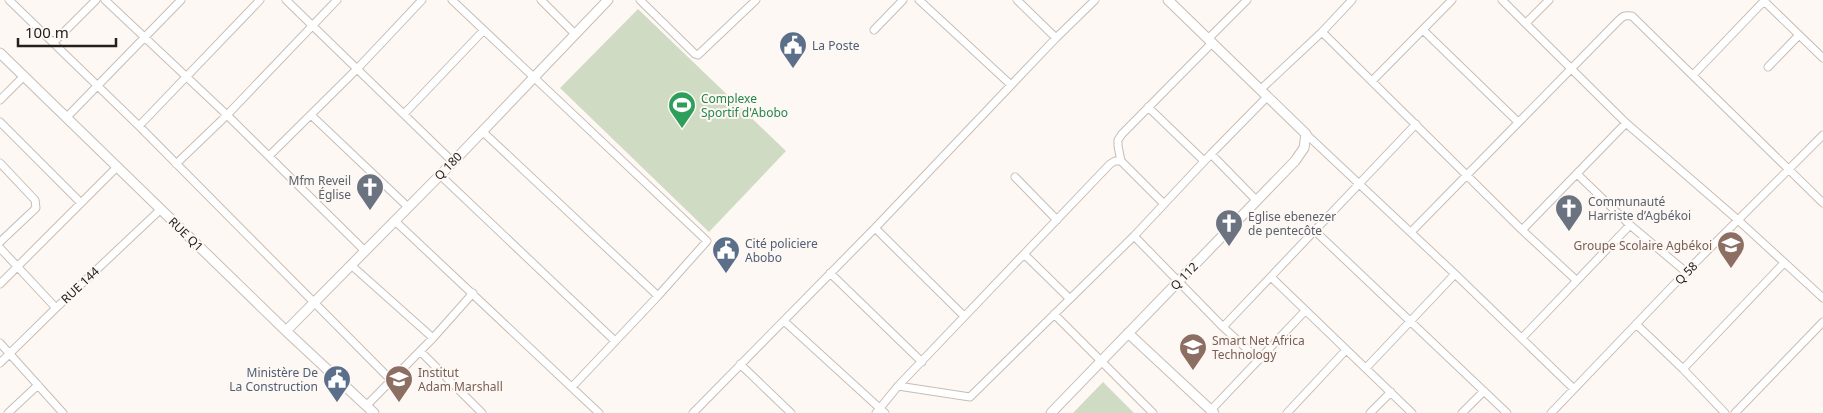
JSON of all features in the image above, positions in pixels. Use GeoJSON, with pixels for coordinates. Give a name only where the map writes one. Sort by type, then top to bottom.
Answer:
{"type":"FeatureCollection","features":[{"type":"Feature","properties":{"kind":"street"},"geometry":{"type":"LineString","coordinates":[[9,0],[139,126],[391,380]]}},
{"type":"Feature","properties":{"kind":"street"},"geometry":{"type":"LineString","coordinates":[[16,6],[21,0]]}},
{"type":"Feature","properties":{"kind":"street"},"geometry":{"type":"LineString","coordinates":[[54,42],[96,0]]}},
{"type":"Feature","properties":{"kind":"street"},"geometry":{"type":"LineString","coordinates":[[105,0],[227,115],[365,251]]}},
{"type":"Feature","properties":{"kind":"street"},"geometry":{"type":"LineString","coordinates":[[66,118],[181,0]]}},
{"type":"Feature","properties":{"kind":"street"},"geometry":{"type":"LineString","coordinates":[[139,126],[260,0]]}},
{"type":"Feature","properties":{"kind":"street"},"geometry":{"type":"LineString","coordinates":[[286,0],[453,162]]}},
{"type":"Feature","properties":{"kind":"street"},"geometry":{"type":"LineString","coordinates":[[176,164],[227,115],[337,0]]}},
{"type":"Feature","properties":{"kind":"street"},"geometry":{"type":"LineString","coordinates":[[269,156],[357,69],[422,0]]}},
{"type":"Feature","properties":{"kind":"street"},"geometry":{"type":"LineString","coordinates":[[452,0],[706,239],[706,244],[572,387]]}},
{"type":"Feature","properties":{"kind":"street"},"geometry":{"type":"LineString","coordinates":[[541,0],[575,34]]}},
{"type":"Feature","properties":{"kind":"street"},"geometry":{"type":"LineString","coordinates":[[640,0],[694,54],[698,55],[756,0]]}},
{"type":"Feature","properties":{"kind":"street"},"geometry":{"type":"LineString","coordinates":[[874,30],[902,0]]}},
{"type":"Feature","properties":{"kind":"street"},"geometry":{"type":"LineString","coordinates":[[919,0],[1010,86]]}},
{"type":"Feature","properties":{"kind":"street"},"geometry":{"type":"LineString","coordinates":[[1017,0],[1056,38]]}},
{"type":"Feature","properties":{"kind":"street"},"geometry":{"type":"LineString","coordinates":[[693,413],[1095,0]]}},
{"type":"Feature","properties":{"kind":"street"},"geometry":{"type":"LineString","coordinates":[[1168,0],[1574,389]]}},
{"type":"Feature","properties":{"kind":"street"},"geometry":{"type":"LineString","coordinates":[[1121,162],[1118,140],[1122,134],[1247,0]]}},
{"type":"Feature","properties":{"kind":"street"},"geometry":{"type":"LineString","coordinates":[[1260,90],[1322,32],[1352,0]]}},
{"type":"Feature","properties":{"kind":"street"},"geometry":{"type":"LineString","coordinates":[[1372,81],[1452,0]]}},
{"type":"Feature","properties":{"kind":"street"},"geometry":{"type":"LineString","coordinates":[[1502,0],[1626,123],[1738,220],[1823,298]]}},
{"type":"Feature","properties":{"kind":"street"},"geometry":{"type":"LineString","coordinates":[[1526,23],[1549,0]]}},
{"type":"Feature","properties":{"kind":"street"},"geometry":{"type":"LineString","coordinates":[[1693,74],[1764,0],[1823,58]]}},
{"type":"Feature","properties":{"kind":"street","name":"Q 180"},"geometry":{"type":"LineString","coordinates":[[286,331],[453,162],[605,1]]}},
{"type":"Feature","properties":{"kind":"street"},"geometry":{"type":"LineString","coordinates":[[1411,232],[1570,68],[1622,16],[1627,15],[1632,16],[1693,74],[1788,170],[1823,202]]}},
{"type":"Feature","properties":{"kind":"street"},"geometry":{"type":"LineString","coordinates":[[1423,30],[1518,122]]}},
{"type":"Feature","properties":{"kind":"street"},"geometry":{"type":"LineString","coordinates":[[404,114],[483,31]]}},
{"type":"Feature","properties":{"kind":"street"},"geometry":{"type":"LineString","coordinates":[[1322,32],[1468,174],[1522,230],[1576,280]]}},
{"type":"Feature","properties":{"kind":"street"},"geometry":{"type":"LineString","coordinates":[[1768,67],[1799,35]]}},
{"type":"Feature","properties":{"kind":"street","name":"RUE Q1"},"geometry":{"type":"LineString","coordinates":[[0,53],[286,331],[374,413]]}},
{"type":"Feature","properties":{"kind":"street"},"geometry":{"type":"LineString","coordinates":[[0,100],[23,77]]}},
{"type":"Feature","properties":{"kind":"street"},"geometry":{"type":"LineString","coordinates":[[898,386],[970,397],[1134,236],[1204,161],[1268,97]]}},
{"type":"Feature","properties":{"kind":"street"},"geometry":{"type":"LineString","coordinates":[[1148,107],[1204,161]]}},
{"type":"Feature","properties":{"kind":"street"},"geometry":{"type":"LineString","coordinates":[[311,115],[408,207]]}},
{"type":"Feature","properties":{"kind":"street"},"geometry":{"type":"LineString","coordinates":[[0,122],[81,203]]}},
{"type":"Feature","properties":{"kind":"street"},"geometry":{"type":"LineString","coordinates":[[1522,230],[1626,123]]}},
{"type":"Feature","properties":{"kind":"street"},"geometry":{"type":"LineString","coordinates":[[1223,327],[1416,124]]}},
{"type":"Feature","properties":{"kind":"street"},"geometry":{"type":"LineString","coordinates":[[482,131],[658,296]]}},
{"type":"Feature","properties":{"kind":"street","name":"Q 112"},"geometry":{"type":"LineString","coordinates":[[1051,413],[1257,201],[1300,154],[1304,148],[1306,134]]}},
{"type":"Feature","properties":{"kind":"street","name":"Q 58"},"geometry":{"type":"LineString","coordinates":[[1551,413],[1686,272],[1823,134]]}},
{"type":"Feature","properties":{"kind":"street"},"geometry":{"type":"LineString","coordinates":[[1211,154],[1257,201]]}},
{"type":"Feature","properties":{"kind":"street"},"geometry":{"type":"LineString","coordinates":[[784,321],[880,412],[898,386],[1110,164],[1115,161],[1121,162],[1164,204]]}},
{"type":"Feature","properties":{"kind":"street"},"geometry":{"type":"LineString","coordinates":[[0,164],[37,204],[36,208],[0,242]]}},
{"type":"Feature","properties":{"kind":"street"},"geometry":{"type":"LineString","coordinates":[[0,284],[117,167]]}},
{"type":"Feature","properties":{"kind":"street"},"geometry":{"type":"LineString","coordinates":[[1578,174],[1630,225],[1686,272]]}},
{"type":"Feature","properties":{"kind":"street"},"geometry":{"type":"LineString","coordinates":[[440,175],[615,341]]}},
{"type":"Feature","properties":{"kind":"street"},"geometry":{"type":"LineString","coordinates":[[1016,177],[1057,220]]}},
{"type":"Feature","properties":{"kind":"street","name":"RUE 144"},"geometry":{"type":"LineString","coordinates":[[0,363],[161,209]]}},
{"type":"Feature","properties":{"kind":"street"},"geometry":{"type":"LineString","coordinates":[[395,221],[599,413]]}},
{"type":"Feature","properties":{"kind":"street"},"geometry":{"type":"LineString","coordinates":[[1522,338],[1630,225]]}},
{"type":"Feature","properties":{"kind":"street"},"geometry":{"type":"LineString","coordinates":[[875,228],[964,316]]}},
{"type":"Feature","properties":{"kind":"street"},"geometry":{"type":"LineString","coordinates":[[1315,231],[1506,413]]}},
{"type":"Feature","properties":{"kind":"street"},"geometry":{"type":"LineString","coordinates":[[1134,236],[1223,327],[1259,360]]}},
{"type":"Feature","properties":{"kind":"street"},"geometry":{"type":"LineString","coordinates":[[0,248],[56,308]]}},
{"type":"Feature","properties":{"kind":"street"},"geometry":{"type":"LineString","coordinates":[[1024,254],[1069,298]]}},
{"type":"Feature","properties":{"kind":"street"},"geometry":{"type":"LineString","coordinates":[[1683,369],[1784,263]]}},
{"type":"Feature","properties":{"kind":"street"},"geometry":{"type":"LineString","coordinates":[[351,265],[433,338]]}},
{"type":"Feature","properties":{"kind":"street"},"geometry":{"type":"LineString","coordinates":[[830,273],[922,362]]}},
{"type":"Feature","properties":{"kind":"street"},"geometry":{"type":"LineString","coordinates":[[1366,368],[1455,274]]}},
{"type":"Feature","properties":{"kind":"street"},"geometry":{"type":"LineString","coordinates":[[1270,277],[1412,413]]}},
{"type":"Feature","properties":{"kind":"street"},"geometry":{"type":"LineString","coordinates":[[366,406],[433,338],[473,293]]}},
{"type":"Feature","properties":{"kind":"street"},"geometry":{"type":"LineString","coordinates":[[1128,333],[1212,412],[1306,310]]}},
{"type":"Feature","properties":{"kind":"street"},"geometry":{"type":"LineString","coordinates":[[1054,314],[1154,413]]}},
{"type":"Feature","properties":{"kind":"street"},"geometry":{"type":"LineString","coordinates":[[1735,413],[1823,322]]}},
{"type":"Feature","properties":{"kind":"street"},"geometry":{"type":"LineString","coordinates":[[1636,324],[1683,369],[1724,413]]}},
{"type":"Feature","properties":{"kind":"street"},"geometry":{"type":"LineString","coordinates":[[0,343],[63,413]]}},
{"type":"Feature","properties":{"kind":"street"},"geometry":{"type":"LineString","coordinates":[[1287,413],[1346,350]]}},
{"type":"Feature","properties":{"kind":"street"},"geometry":{"type":"LineString","coordinates":[[420,351],[482,413]]}},
{"type":"Feature","properties":{"kind":"street"},"geometry":{"type":"LineString","coordinates":[[740,364],[790,413]]}},
{"type":"Feature","properties":{"kind":"street"},"geometry":{"type":"LineString","coordinates":[[8,413],[38,385]]}},
{"type":"Feature","properties":{"kind":"street"},"geometry":{"type":"LineString","coordinates":[[1462,413],[1484,391]]}},
{"type":"Feature","properties":{"kind":"street"},"geometry":{"type":"LineString","coordinates":[[1370,413],[1391,392]]}},
{"type":"Feature","properties":{"kind":"green space","name":"Complexe Sportif d'Abobo"},"geometry":{"type":"Polygon","coordinates":[[[638,9],[786,151],[709,232],[560,88],[638,9]]]}},
{"type":"Feature","properties":{"kind":"green space"},"geometry":{"type":"Polygon","coordinates":[[[1103,382],[1134,413],[1073,413],[1103,382]]]}},
{"type":"Feature","properties":{"kind":"place","name":"La Poste"},"geometry":{"type":"Point","coordinates":[793,69]}},
{"type":"Feature","properties":{"kind":"place","name":"Complexe Sportif d'Abobo"},"geometry":{"type":"Point","coordinates":[682,129]}},
{"type":"Feature","properties":{"kind":"place","name":"Mfm Reveil Église"},"geometry":{"type":"Point","coordinates":[370,211]}},
{"type":"Feature","properties":{"kind":"place","name":"Communauté Harriste d’Agbékoi"},"geometry":{"type":"Point","coordinates":[1569,232]}},
{"type":"Feature","properties":{"kind":"place","name":"Eglise ebenezer de pentecôte"},"geometry":{"type":"Point","coordinates":[1229,247]}},
{"type":"Feature","properties":{"kind":"place","name":"Groupe Scolaire Agbékoi"},"geometry":{"type":"Point","coordinates":[1731,269]}},
{"type":"Feature","properties":{"kind":"place","name":"Cité policiere Abobo"},"geometry":{"type":"Point","coordinates":[726,274]}},
{"type":"Feature","properties":{"kind":"place","name":"Smart Net Africa Technology"},"geometry":{"type":"Point","coordinates":[1193,371]}},
{"type":"Feature","properties":{"kind":"place","name":"Ministère De La Construction"},"geometry":{"type":"Point","coordinates":[337,403]}},
{"type":"Feature","properties":{"kind":"place","name":"Institut Adam Marshall"},"geometry":{"type":"Point","coordinates":[399,403]}}]}
